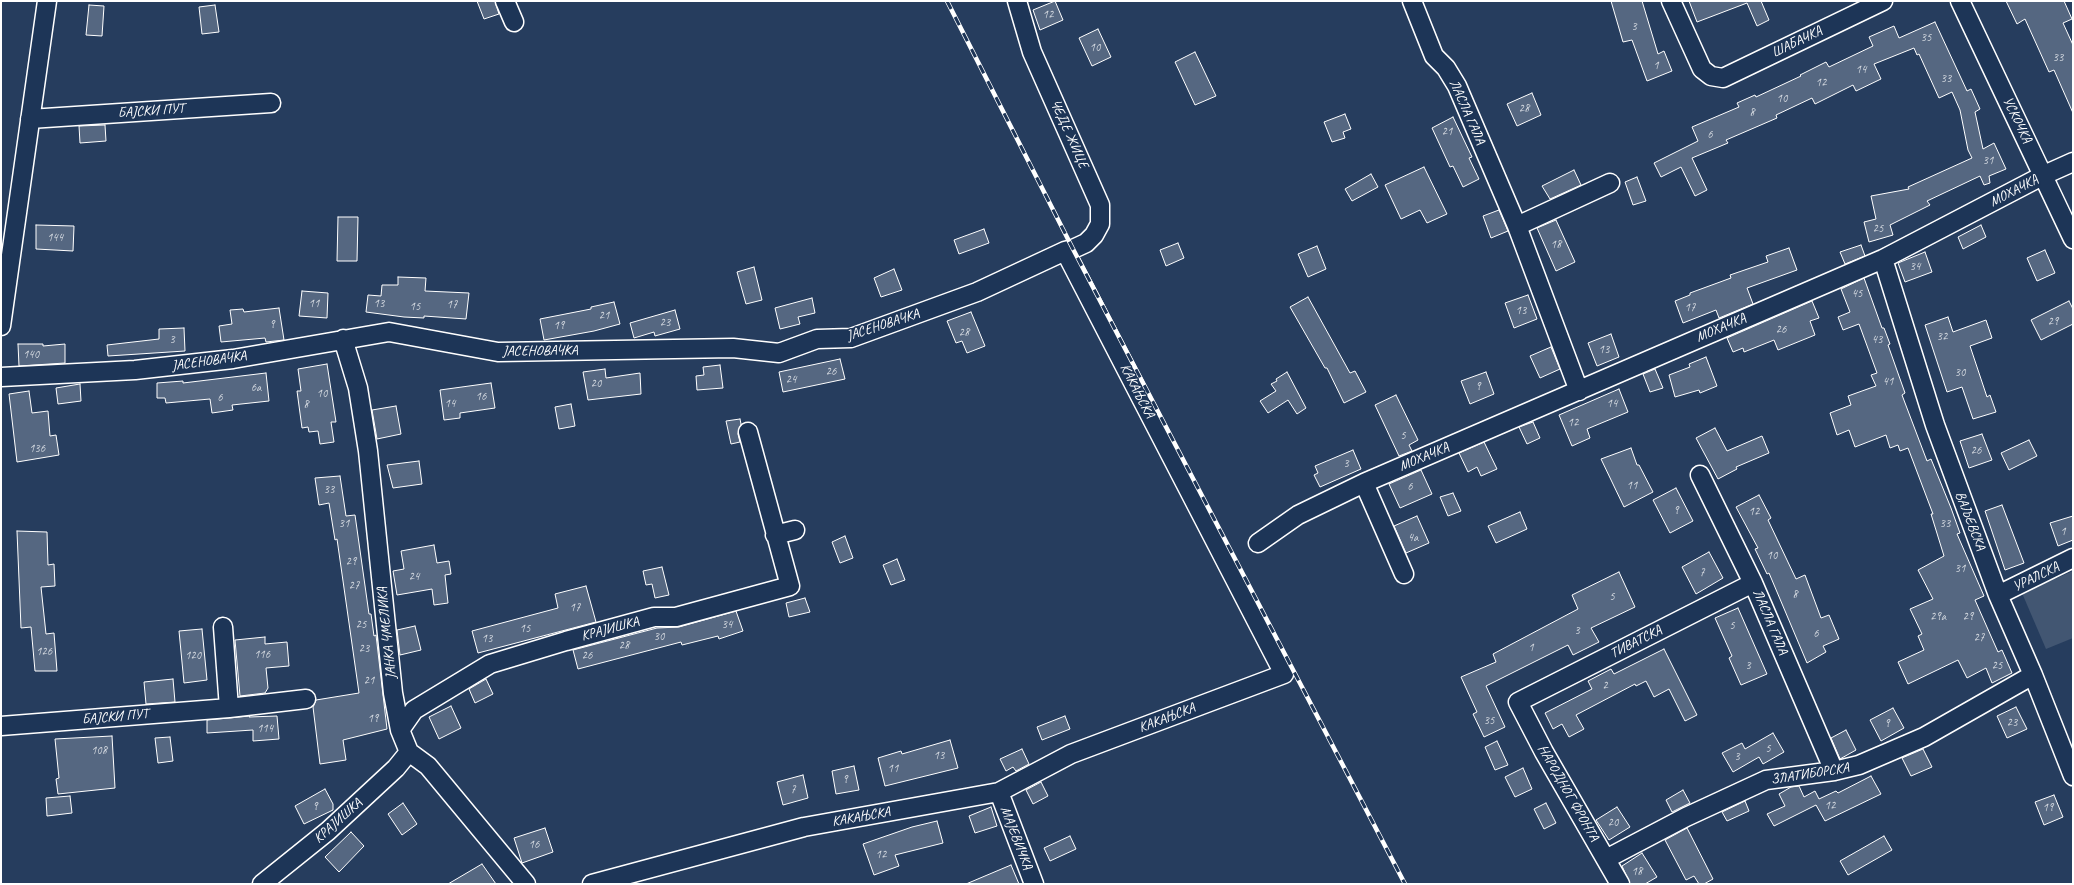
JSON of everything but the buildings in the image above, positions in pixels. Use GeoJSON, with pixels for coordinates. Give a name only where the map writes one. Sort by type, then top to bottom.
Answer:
{"type":"FeatureCollection","features":[{"type":"Feature","properties":{"kind":"street"},"geometry":{"type":"LineString","coordinates":[[1,326],[4,283],[48,1]]}},
{"type":"Feature","properties":{"kind":"street"},"geometry":{"type":"LineString","coordinates":[[505,1],[514,22]]}},
{"type":"Feature","properties":{"kind":"street","name":"ЧЕДЕ ЖИЦЕ"},"geometry":{"type":"LineString","coordinates":[[1017,1],[1032,52],[1100,205],[1100,224],[1094,235],[1086,244],[1073,250],[1065,251]]}},
{"type":"Feature","properties":{"kind":"street","name":"ЛАСЛА ГАЛА"},"geometry":{"type":"LineString","coordinates":[[1412,1],[1434,56],[1446,68],[1457,86],[1517,226],[1579,391]]}},
{"type":"Feature","properties":{"kind":"street","name":"ШАБАЧКА"},"geometry":{"type":"LineString","coordinates":[[1671,1],[1702,69],[1711,76],[1723,78],[1883,1]]}},
{"type":"Feature","properties":{"kind":"street","name":"УСКОЧКА"},"geometry":{"type":"LineString","coordinates":[[1960,1],[2044,175],[2073,239]]}},
{"type":"Feature","properties":{"kind":"street","name":"БАЈСКИ ПУТ"},"geometry":{"type":"LineString","coordinates":[[30,119],[271,103]]}},
{"type":"Feature","properties":{"kind":"street","name":"МОХАЧКА"},"geometry":{"type":"LineString","coordinates":[[1258,543],[1298,515],[1364,483],[1883,260],[2044,175],[2073,162]]}},
{"type":"Feature","properties":{"kind":"street"},"geometry":{"type":"LineString","coordinates":[[1517,226],[1610,183]]}},
{"type":"Feature","properties":{"kind":"street","name":"ЈАСЕНОВАЧКА"},"geometry":{"type":"LineString","coordinates":[[1,377],[135,370],[233,359],[389,332],[498,352],[733,348],[779,353],[817,339],[851,338],[977,292],[1065,251]]}},
{"type":"Feature","properties":{"kind":"street","name":"КАКАЊСКА"},"geometry":{"type":"LineString","coordinates":[[592,884],[804,828],[998,792],[1071,754],[1284,674],[1065,251]]}},
{"type":"Feature","properties":{"kind":"street","name":"ВАЉЕВСКА"},"geometry":{"type":"LineString","coordinates":[[1883,260],[1935,425],[1998,595],[2033,675],[2073,776]]}},
{"type":"Feature","properties":{"kind":"street","name":"ЈАНКА ЧМЕЛИКА"},"geometry":{"type":"LineString","coordinates":[[343,339],[358,388],[368,451],[393,693],[400,730],[409,752]]}},
{"type":"Feature","properties":{"kind":"street","name":"КРАЈИШКА"},"geometry":{"type":"LineString","coordinates":[[400,730],[414,710],[490,664],[566,640],[654,616],[676,617],[790,586],[748,432]]}},
{"type":"Feature","properties":{"kind":"street","name":"ЛАСЛА ГАЛА"},"geometry":{"type":"LineString","coordinates":[[1700,475],[1753,583],[1834,772]]}},
{"type":"Feature","properties":{"kind":"street"},"geometry":{"type":"LineString","coordinates":[[1364,483],[1404,574]]}},
{"type":"Feature","properties":{"kind":"street"},"geometry":{"type":"LineString","coordinates":[[775,534],[795,530]]}},
{"type":"Feature","properties":{"kind":"street","name":"УРАЛСКА"},"geometry":{"type":"LineString","coordinates":[[1998,595],[2073,558]]}},
{"type":"Feature","properties":{"kind":"street","name":"ТИВАТСКА"},"geometry":{"type":"LineString","coordinates":[[1518,702],[1753,583]]}},
{"type":"Feature","properties":{"kind":"street"},"geometry":{"type":"LineString","coordinates":[[223,626],[229,708]]}},
{"type":"Feature","properties":{"kind":"street","name":"ЗЛАТИБОРСКА"},"geometry":{"type":"LineString","coordinates":[[1606,858],[1766,780],[1834,772],[1859,765],[1924,737],[2033,675]]}},
{"type":"Feature","properties":{"kind":"street","name":"БАЈСКИ ПУТ"},"geometry":{"type":"LineString","coordinates":[[1,726],[229,708],[306,699]]}},
{"type":"Feature","properties":{"kind":"street","name":"НАРОДНОГ ФРОНТА"},"geometry":{"type":"LineString","coordinates":[[1518,702],[1544,752],[1620,884]]}},
{"type":"Feature","properties":{"kind":"street"},"geometry":{"type":"LineString","coordinates":[[409,752],[428,766],[526,884]]}},
{"type":"Feature","properties":{"kind":"street","name":"КРАЈИШКА"},"geometry":{"type":"LineString","coordinates":[[262,884],[328,831],[396,768],[409,752]]}},
{"type":"Feature","properties":{"kind":"street","name":"МАЈЕВИЧКА"},"geometry":{"type":"LineString","coordinates":[[998,792],[1034,884]]}},
{"type":"Feature","properties":{"kind":"shaded area"},"geometry":{"type":"Polygon","coordinates":[[[2073,571],[2073,638],[2046,649],[2022,593],[2073,571]]]}},
{"type":"Feature","properties":{"kind":"railway"},"geometry":{"type":"LineString","coordinates":[[947,1],[1073,249],[1405,884]]}}]}
